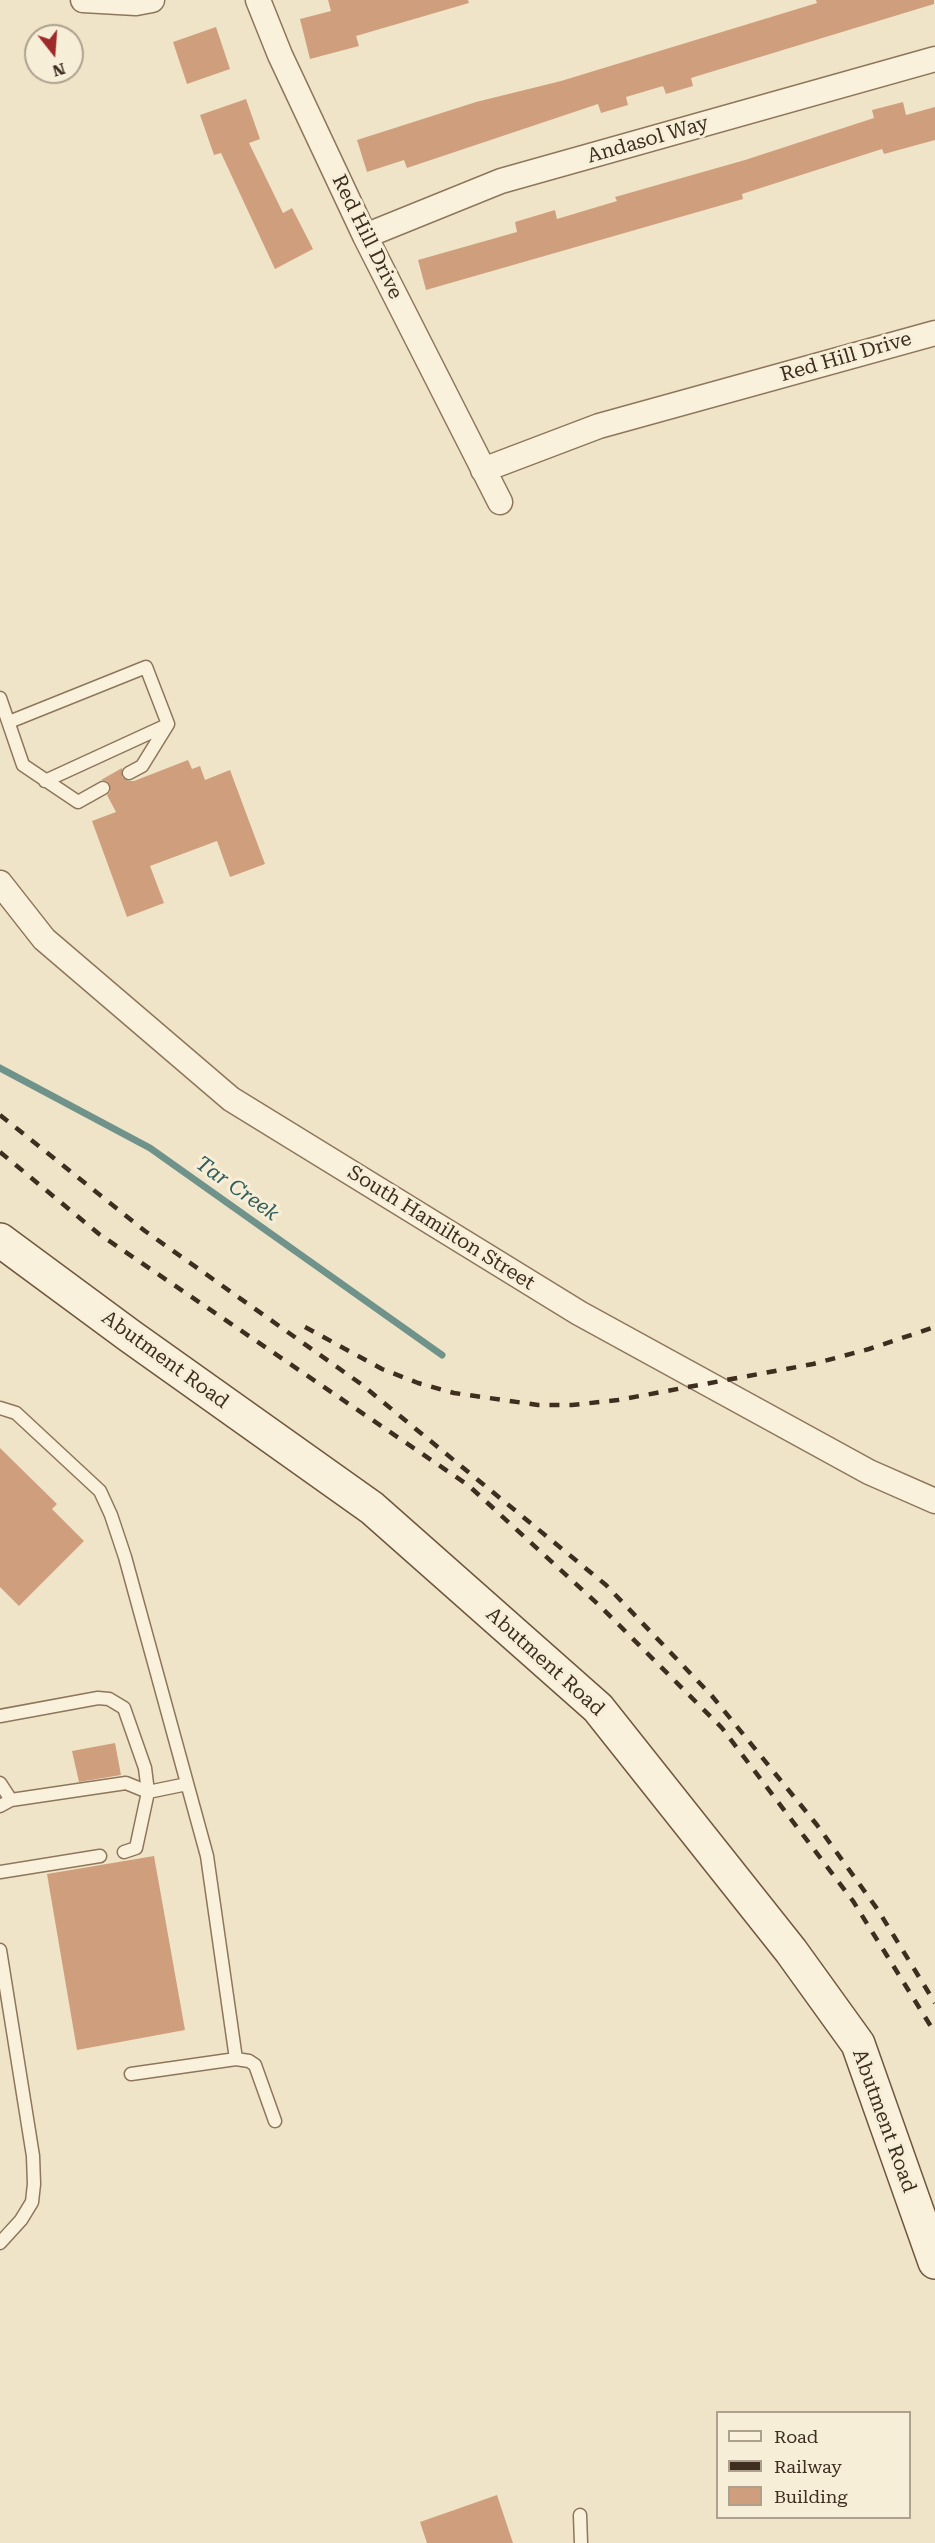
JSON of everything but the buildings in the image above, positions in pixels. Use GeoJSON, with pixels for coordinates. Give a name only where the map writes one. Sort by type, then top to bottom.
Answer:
{"type":"FeatureCollection","features":[{"type":"Feature","properties":{"kind":"main road","name":"Abutment Road"},"geometry":{"type":"LineString","coordinates":[[0,1240],[130,1336],[372,1508],[598,1708],[790,1952],[858,2044],[935,2262]]}},
{"type":"Feature","properties":{"kind":"street"},"geometry":{"type":"LineString","coordinates":[[83,0],[136,3],[152,0]]}},
{"type":"Feature","properties":{"kind":"street","name":"Red Hill Drive"},"geometry":{"type":"LineString","coordinates":[[258,0],[280,55],[365,236],[500,502]]}},
{"type":"Feature","properties":{"kind":"street","name":"Andasol Way"},"geometry":{"type":"LineString","coordinates":[[365,236],[501,182],[935,59]]}},
{"type":"Feature","properties":{"kind":"street","name":"Red Hill Drive"},"geometry":{"type":"LineString","coordinates":[[483,470],[599,426],[935,333]]}},
{"type":"Feature","properties":{"kind":"street","name":"South Hamilton Street"},"geometry":{"type":"LineString","coordinates":[[0,883],[44,939],[231,1099],[579,1313],[869,1472],[935,1502]]}},
{"type":"Feature","properties":{"kind":"lane"},"geometry":{"type":"LineString","coordinates":[[9,722],[146,667],[168,724]]}},
{"type":"Feature","properties":{"kind":"lane"},"geometry":{"type":"LineString","coordinates":[[0,698],[24,765],[78,802],[103,788]]}},
{"type":"Feature","properties":{"kind":"lane"},"geometry":{"type":"LineString","coordinates":[[129,773],[142,766],[168,724]]}},
{"type":"Feature","properties":{"kind":"lane"},"geometry":{"type":"LineString","coordinates":[[45,781],[168,724]]}},
{"type":"Feature","properties":{"kind":"lane"},"geometry":{"type":"LineString","coordinates":[[0,1408],[16,1413],[100,1491],[111,1515],[207,1856],[236,2059]]}},
{"type":"Feature","properties":{"kind":"lane"},"geometry":{"type":"LineString","coordinates":[[0,1716],[98,1698],[118,1703],[124,1708],[145,1768],[148,1792],[136,1848],[124,1852]]}},
{"type":"Feature","properties":{"kind":"lane"},"geometry":{"type":"LineString","coordinates":[[0,1783],[11,1800]]}},
{"type":"Feature","properties":{"kind":"lane"},"geometry":{"type":"LineString","coordinates":[[0,1806],[11,1800],[126,1783],[148,1792],[187,1784]]}},
{"type":"Feature","properties":{"kind":"lane"},"geometry":{"type":"LineString","coordinates":[[0,1872],[100,1856]]}},
{"type":"Feature","properties":{"kind":"lane"},"geometry":{"type":"LineString","coordinates":[[0,1950],[33,2156],[34,2184],[32,2202],[21,2220],[0,2243]]}},
{"type":"Feature","properties":{"kind":"lane"},"geometry":{"type":"LineString","coordinates":[[131,2074],[236,2059],[249,2061],[255,2065],[275,2121]]}},
{"type":"Feature","properties":{"kind":"lane"},"geometry":{"type":"LineString","coordinates":[[580,2515],[581,2543]]}},
{"type":"Feature","properties":{"kind":"waterway","name":"Tar Creek"},"geometry":{"type":"LineString","coordinates":[[0,1068],[150,1148],[442,1355]]}},
{"type":"Feature","properties":{"kind":"railway"},"geometry":{"type":"LineString","coordinates":[[0,1115],[145,1231],[361,1384],[606,1585],[712,1696],[817,1825],[878,1910],[935,2003]]}},
{"type":"Feature","properties":{"kind":"railway"},"geometry":{"type":"LineString","coordinates":[[0,1152],[99,1234],[468,1485],[601,1607],[722,1728],[853,1901],[935,2033]]}},
{"type":"Feature","properties":{"kind":"railway"},"geometry":{"type":"LineString","coordinates":[[305,1327],[382,1369],[418,1383],[454,1393],[538,1405],[572,1405],[618,1400],[813,1364],[869,1349],[935,1327]]}}]}
